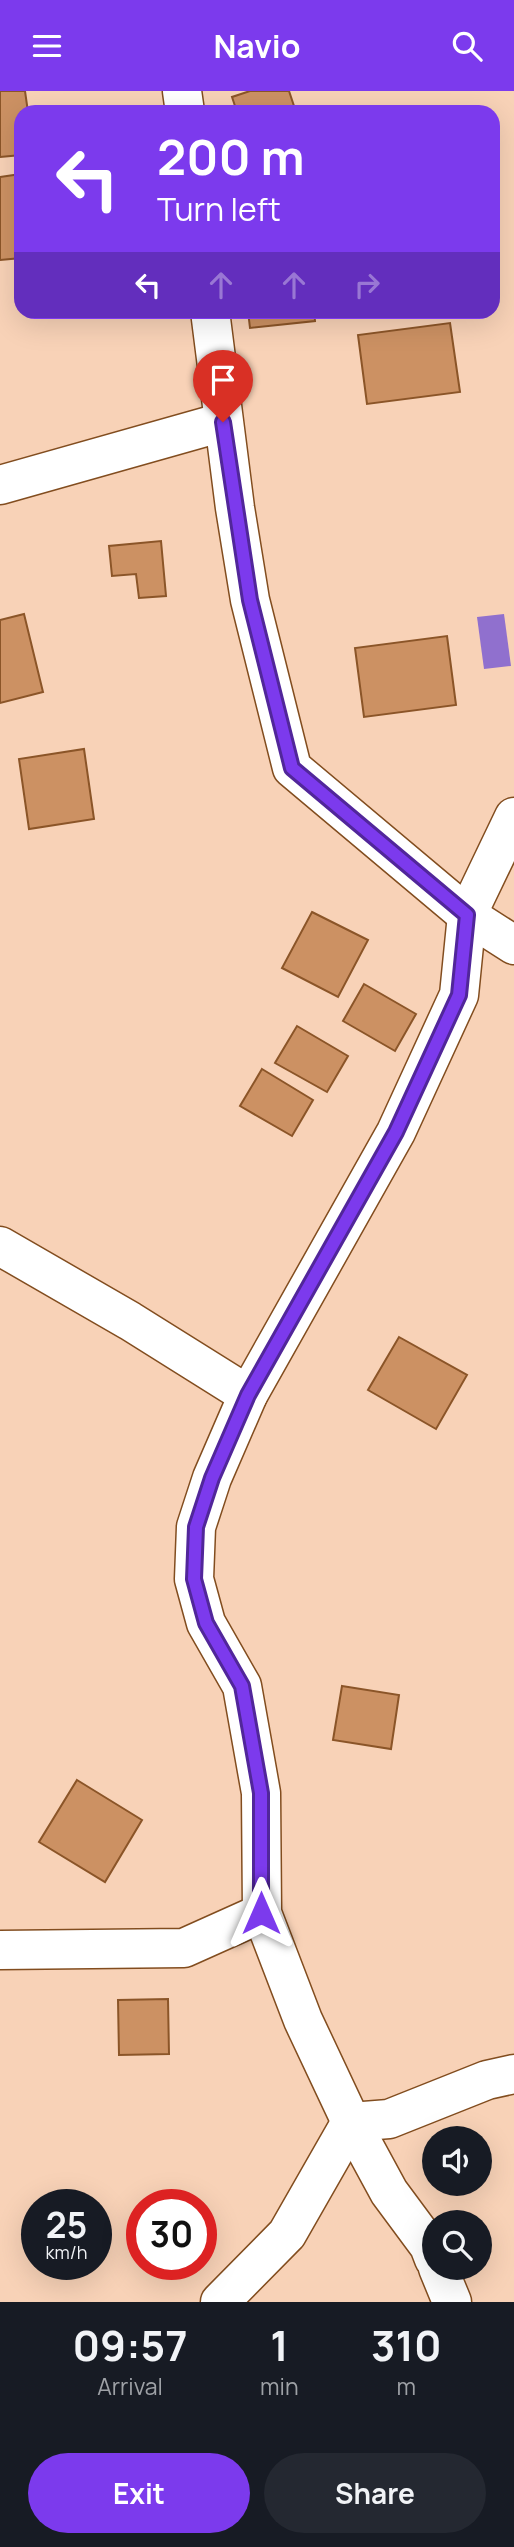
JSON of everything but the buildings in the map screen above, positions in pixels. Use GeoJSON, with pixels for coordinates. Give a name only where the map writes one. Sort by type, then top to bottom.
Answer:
{"type":"FeatureCollection","features":[{"type":"Feature","properties":{"kind":"street"},"geometry":{"type":"LineString","coordinates":[[211,319],[223,422],[250,600],[292,768],[467,915],[514,945]]}},
{"type":"Feature","properties":{"kind":"street"},"geometry":{"type":"LineString","coordinates":[[0,485],[223,422]]}},
{"type":"Feature","properties":{"kind":"street"},"geometry":{"type":"LineString","coordinates":[[422,2237],[389,2192],[351,2122],[303,2020],[261,1913],[261,1793],[242,1686],[206,1623],[194,1579],[196,1527],[212,1478],[248,1395],[396,1132],[459,995],[467,915],[514,817]]}},
{"type":"Feature","properties":{"kind":"street"},"geometry":{"type":"LineString","coordinates":[[0,1246],[130,1321],[248,1395]]}},
{"type":"Feature","properties":{"kind":"street"},"geometry":{"type":"LineString","coordinates":[[0,1950],[184,1948],[261,1913]]}},
{"type":"Feature","properties":{"kind":"street"},"geometry":{"type":"LineString","coordinates":[[351,2122],[389,2119],[486,2080],[514,2074]]}},
{"type":"Feature","properties":{"kind":"street"},"geometry":{"type":"LineString","coordinates":[[220,2302],[287,2234],[351,2122]]}},
{"type":"Feature","properties":{"kind":"street"},"geometry":{"type":"LineString","coordinates":[[443,2280],[452,2302]]}},
{"type":"Feature","properties":{"kind":"shaded area"},"geometry":{"type":"Polygon","coordinates":[[[504,614],[511,666],[484,669],[477,617],[504,614]]]}},
{"type":"Feature","properties":{"kind":"route"},"geometry":{"type":"LineString","coordinates":[[223,422],[250,600],[292,768],[467,915],[459,995],[396,1132],[248,1395],[212,1478],[196,1527],[194,1579],[206,1623],[242,1686],[261,1793],[261,1913]]}}]}
